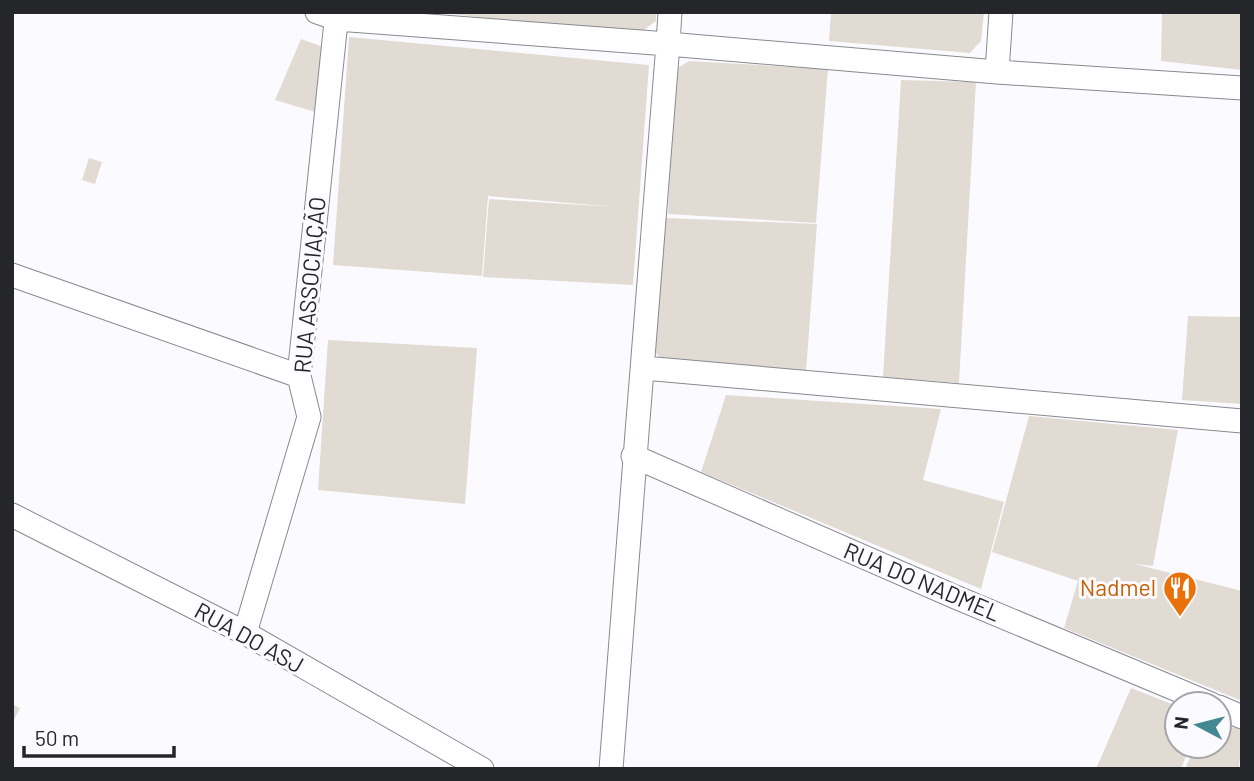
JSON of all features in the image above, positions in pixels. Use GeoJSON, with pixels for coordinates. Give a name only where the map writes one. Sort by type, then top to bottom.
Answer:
{"type":"FeatureCollection","features":[{"type":"Feature","properties":{"kind":"street"},"geometry":{"type":"LineString","coordinates":[[611,769],[633,456],[644,368],[670,12]]}},
{"type":"Feature","properties":{"kind":"street"},"geometry":{"type":"LineString","coordinates":[[997,72],[1001,12]]}},
{"type":"Feature","properties":{"kind":"street"},"geometry":{"type":"LineString","coordinates":[[330,15],[997,72],[1242,89]]}},
{"type":"Feature","properties":{"kind":"street","name":"RUA ASSOCIAÇÃO"},"geometry":{"type":"LineString","coordinates":[[245,634],[309,417],[299,376],[330,15]]}},
{"type":"Feature","properties":{"kind":"street"},"geometry":{"type":"LineString","coordinates":[[12,275],[299,376]]}},
{"type":"Feature","properties":{"kind":"street"},"geometry":{"type":"LineString","coordinates":[[644,368],[1242,421]]}},
{"type":"Feature","properties":{"kind":"street","name":"RUA DO NADMEL"},"geometry":{"type":"LineString","coordinates":[[633,456],[953,596],[1178,690]]}},
{"type":"Feature","properties":{"kind":"street","name":"RUA DO ASJ"},"geometry":{"type":"LineString","coordinates":[[12,515],[245,634],[482,769]]}},
{"type":"Feature","properties":{"kind":"building"},"geometry":{"type":"Polygon","coordinates":[[[436,12],[656,12],[656,21],[643,31],[501,29],[502,20],[436,12]]]}},
{"type":"Feature","properties":{"kind":"building"},"geometry":{"type":"Polygon","coordinates":[[[831,12],[984,12],[981,41],[970,53],[829,41],[831,12]]]}},
{"type":"Feature","properties":{"kind":"building"},"geometry":{"type":"Polygon","coordinates":[[[1162,12],[1242,12],[1242,70],[1161,61],[1162,12]]]}},
{"type":"Feature","properties":{"kind":"building"},"geometry":{"type":"Polygon","coordinates":[[[349,37],[649,65],[633,285],[483,277],[489,199],[616,207],[488,196],[482,276],[333,265],[349,37]]]}},
{"type":"Feature","properties":{"kind":"building"},"geometry":{"type":"Polygon","coordinates":[[[301,39],[323,47],[315,112],[275,100],[301,39]]]}},
{"type":"Feature","properties":{"kind":"building"},"geometry":{"type":"Polygon","coordinates":[[[689,61],[828,69],[816,223],[668,214],[673,71],[689,61]]]}},
{"type":"Feature","properties":{"kind":"building"},"geometry":{"type":"Polygon","coordinates":[[[901,80],[976,82],[959,383],[883,377],[901,80]]]}},
{"type":"Feature","properties":{"kind":"building"},"geometry":{"type":"Polygon","coordinates":[[[89,158],[102,162],[95,184],[82,180],[89,158]]]}},
{"type":"Feature","properties":{"kind":"building"},"geometry":{"type":"Polygon","coordinates":[[[666,218],[817,224],[806,372],[666,364],[655,352],[666,218]]]}},
{"type":"Feature","properties":{"kind":"building"},"geometry":{"type":"Polygon","coordinates":[[[1188,316],[1242,317],[1242,404],[1182,400],[1188,316]]]}},
{"type":"Feature","properties":{"kind":"building"},"geometry":{"type":"Polygon","coordinates":[[[328,340],[477,348],[465,504],[318,490],[328,340]]]}},
{"type":"Feature","properties":{"kind":"building"},"geometry":{"type":"Polygon","coordinates":[[[726,395],[941,409],[923,480],[1004,502],[981,589],[701,472],[726,395]]]}},
{"type":"Feature","properties":{"kind":"building"},"geometry":{"type":"Polygon","coordinates":[[[1029,416],[1178,430],[1153,566],[1135,564],[1242,591],[1242,701],[1233,697],[1233,690],[1215,690],[1064,628],[1078,581],[992,552],[1029,416]]]}},
{"type":"Feature","properties":{"kind":"building"},"geometry":{"type":"Polygon","coordinates":[[[1131,688],[1163,701],[1163,760],[1185,760],[1181,769],[1096,769],[1131,688]]]}},
{"type":"Feature","properties":{"kind":"building"},"geometry":{"type":"Polygon","coordinates":[[[12,704],[20,708],[12,724],[12,704]]]}},
{"type":"Feature","properties":{"kind":"building"},"geometry":{"type":"Polygon","coordinates":[[[1233,727],[1242,730],[1239,769],[1185,769],[1189,760],[1233,760],[1233,727]]]}},
{"type":"Feature","properties":{"kind":"place","name":"Nadmel"},"geometry":{"type":"Point","coordinates":[1180,618]}}]}
